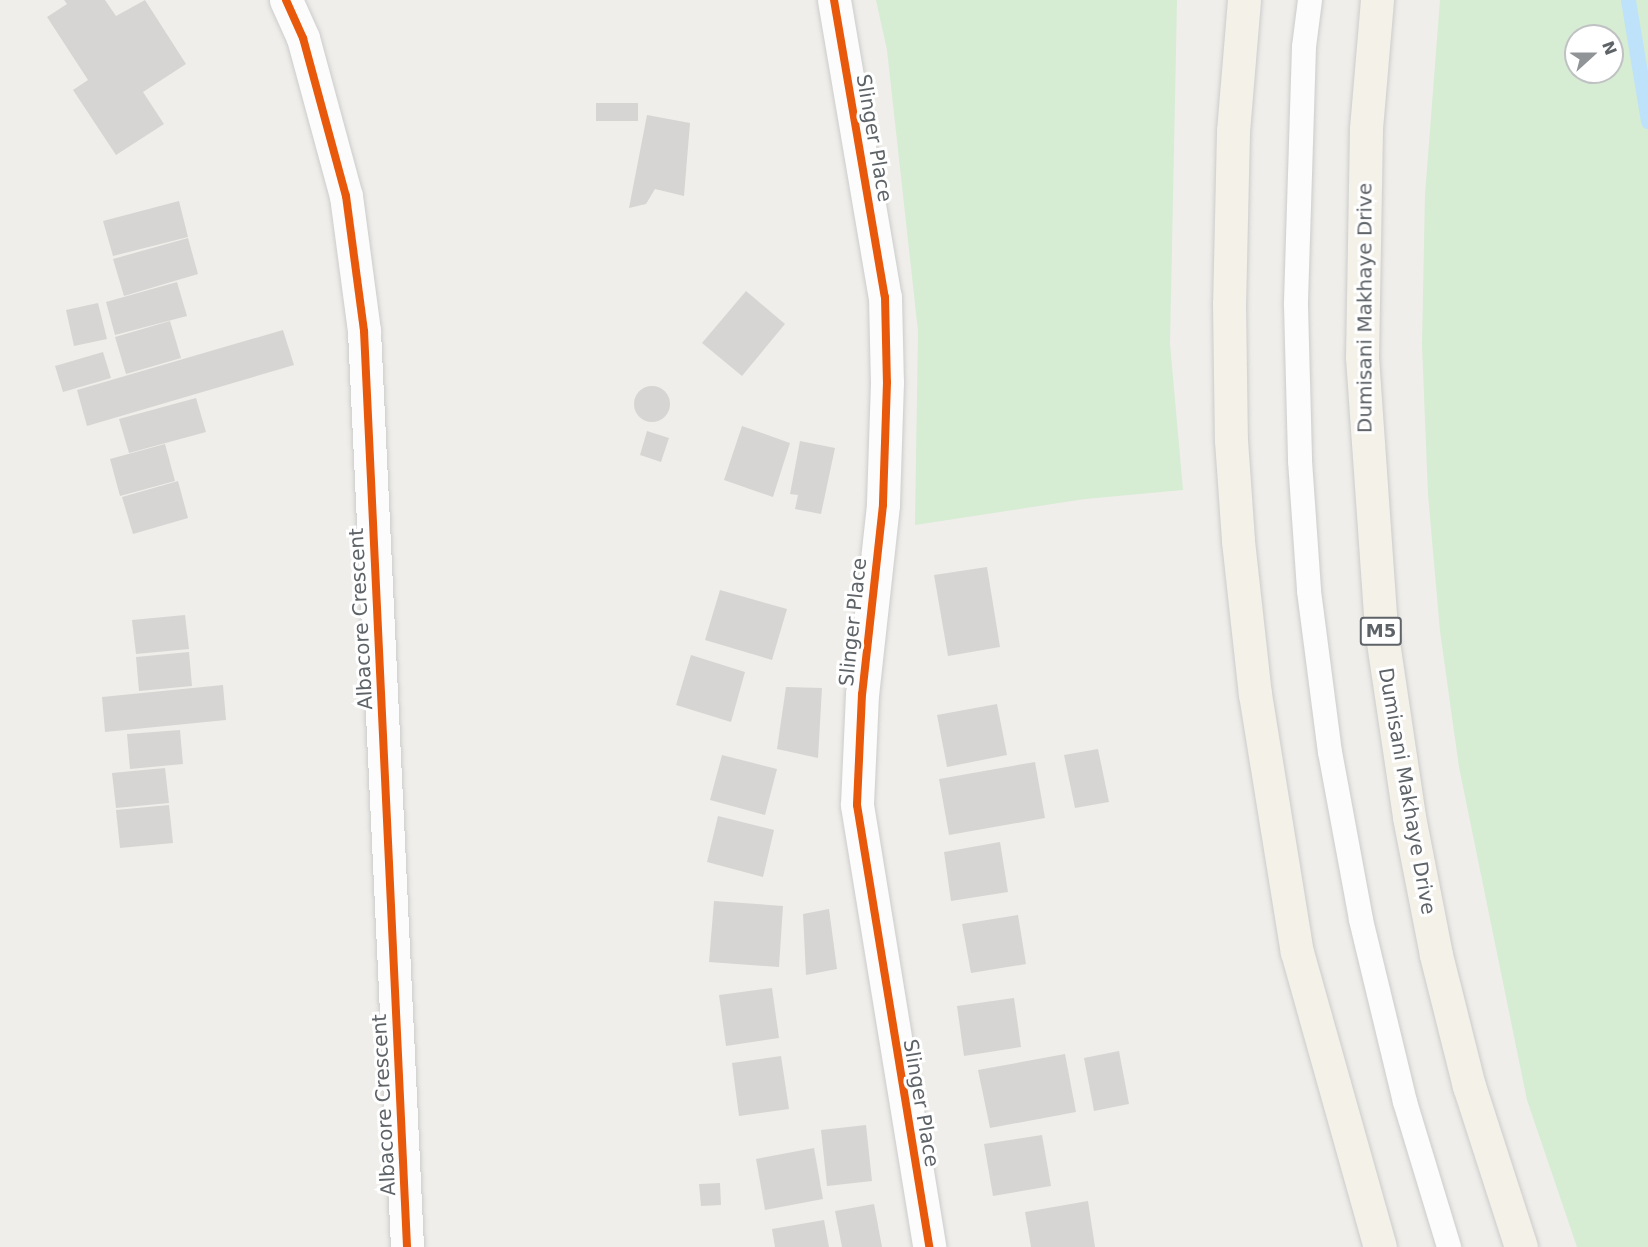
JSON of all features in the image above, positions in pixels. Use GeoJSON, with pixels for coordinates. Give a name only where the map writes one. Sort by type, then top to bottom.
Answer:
{"type":"FeatureCollection","features":[{"type":"Feature","properties":{"kind":"main road"},"geometry":{"type":"LineString","coordinates":[[1244,0],[1233,131],[1229,303],[1238,541],[1257,706],[1298,952],[1380,1247]]}},
{"type":"Feature","properties":{"kind":"main road","name":"Dumisani Makhaye Drive"},"geometry":{"type":"LineString","coordinates":[[1377,0],[1366,129],[1362,357],[1366,451],[1381,629],[1407,806],[1436,955],[1469,1086],[1521,1247]]}},
{"type":"Feature","properties":{"kind":"street","name":"Albacore Crescent"},"geometry":{"type":"LineString","coordinates":[[286,0],[303,38],[346,196],[364,331],[407,1247]]}},
{"type":"Feature","properties":{"kind":"street","name":"Slinger Place"},"geometry":{"type":"LineString","coordinates":[[834,0],[885,297],[887,361],[883,505],[862,694],[857,805],[929,1247]]}},
{"type":"Feature","properties":{"kind":"lane"},"geometry":{"type":"LineString","coordinates":[[1310,0],[1303,58],[1296,282],[1300,461],[1309,591],[1330,752],[1361,920],[1405,1102],[1449,1247]]}},
{"type":"Feature","properties":{"kind":"green space"},"geometry":{"type":"Polygon","coordinates":[[[876,0],[1177,0],[1170,344],[1183,490],[1085,499],[915,525],[918,331],[887,50],[876,0]]]}},
{"type":"Feature","properties":{"kind":"green space"},"geometry":{"type":"Polygon","coordinates":[[[1440,0],[1648,0],[1648,1247],[1577,1247],[1527,1100],[1459,767],[1440,631],[1428,494],[1422,345],[1425,195],[1440,0]]]}},
{"type":"Feature","properties":{"kind":"building"},"geometry":{"type":"Polygon","coordinates":[[[64,0],[105,0],[116,16],[145,0],[186,64],[143,92],[164,124],[116,155],[73,90],[88,80],[47,17],[67,4],[64,0]]]}},
{"type":"Feature","properties":{"kind":"building"},"geometry":{"type":"Polygon","coordinates":[[[596,103],[638,103],[638,121],[596,121],[596,103]]]}},
{"type":"Feature","properties":{"kind":"building"},"geometry":{"type":"Polygon","coordinates":[[[647,115],[690,123],[684,196],[655,189],[646,204],[629,208],[647,115]]]}},
{"type":"Feature","properties":{"kind":"building"},"geometry":{"type":"Polygon","coordinates":[[[179,201],[188,237],[113,256],[103,221],[179,201]]]}},
{"type":"Feature","properties":{"kind":"building"},"geometry":{"type":"Polygon","coordinates":[[[188,238],[198,274],[124,296],[113,259],[188,238]]]}},
{"type":"Feature","properties":{"kind":"building"},"geometry":{"type":"Polygon","coordinates":[[[177,282],[187,316],[115,335],[106,302],[177,282]]]}},
{"type":"Feature","properties":{"kind":"building"},"geometry":{"type":"Polygon","coordinates":[[[746,291],[785,324],[742,376],[702,343],[746,291]]]}},
{"type":"Feature","properties":{"kind":"building"},"geometry":{"type":"Polygon","coordinates":[[[98,303],[107,339],[74,346],[66,310],[98,303]]]}},
{"type":"Feature","properties":{"kind":"building"},"geometry":{"type":"Polygon","coordinates":[[[170,321],[181,358],[126,374],[115,337],[170,321]]]}},
{"type":"Feature","properties":{"kind":"building"},"geometry":{"type":"Polygon","coordinates":[[[283,330],[294,365],[87,426],[77,390],[283,330]]]}},
{"type":"Feature","properties":{"kind":"building"},"geometry":{"type":"Polygon","coordinates":[[[103,352],[111,378],[63,392],[55,366],[103,352]]]}},
{"type":"Feature","properties":{"kind":"building"},"geometry":{"type":"Polygon","coordinates":[[[652,386],[664,392],[670,404],[664,416],[652,422],[640,416],[634,404],[640,392],[652,386]]]}},
{"type":"Feature","properties":{"kind":"building"},"geometry":{"type":"Polygon","coordinates":[[[196,398],[206,432],[129,453],[119,419],[196,398]]]}},
{"type":"Feature","properties":{"kind":"building"},"geometry":{"type":"Polygon","coordinates":[[[742,426],[790,443],[773,497],[724,480],[742,426]]]}},
{"type":"Feature","properties":{"kind":"building"},"geometry":{"type":"Polygon","coordinates":[[[647,431],[669,438],[661,462],[640,455],[647,431]]]}},
{"type":"Feature","properties":{"kind":"building"},"geometry":{"type":"Polygon","coordinates":[[[800,441],[835,448],[821,514],[795,509],[798,495],[790,494],[800,441]]]}},
{"type":"Feature","properties":{"kind":"building"},"geometry":{"type":"Polygon","coordinates":[[[165,444],[175,481],[120,496],[110,459],[165,444]]]}},
{"type":"Feature","properties":{"kind":"building"},"geometry":{"type":"Polygon","coordinates":[[[178,481],[188,518],[133,534],[122,497],[178,481]]]}},
{"type":"Feature","properties":{"kind":"building"},"geometry":{"type":"Polygon","coordinates":[[[987,567],[1000,647],[948,656],[934,575],[987,567]]]}},
{"type":"Feature","properties":{"kind":"building"},"geometry":{"type":"Polygon","coordinates":[[[720,590],[787,609],[772,660],[705,640],[720,590]]]}},
{"type":"Feature","properties":{"kind":"building"},"geometry":{"type":"Polygon","coordinates":[[[185,615],[189,649],[136,654],[132,620],[185,615]]]}},
{"type":"Feature","properties":{"kind":"building"},"geometry":{"type":"Polygon","coordinates":[[[189,652],[192,686],[139,691],[136,657],[189,652]]]}},
{"type":"Feature","properties":{"kind":"building"},"geometry":{"type":"Polygon","coordinates":[[[691,655],[745,672],[731,722],[676,705],[691,655]]]}},
{"type":"Feature","properties":{"kind":"building"},"geometry":{"type":"Polygon","coordinates":[[[223,685],[226,720],[105,732],[102,697],[223,685]]]}},
{"type":"Feature","properties":{"kind":"building"},"geometry":{"type":"Polygon","coordinates":[[[786,687],[822,688],[818,758],[777,749],[786,687]]]}},
{"type":"Feature","properties":{"kind":"building"},"geometry":{"type":"Polygon","coordinates":[[[997,704],[1007,755],[947,767],[937,715],[997,704]]]}},
{"type":"Feature","properties":{"kind":"building"},"geometry":{"type":"Polygon","coordinates":[[[180,730],[183,764],[130,769],[127,734],[180,730]]]}},
{"type":"Feature","properties":{"kind":"building"},"geometry":{"type":"Polygon","coordinates":[[[1098,749],[1109,802],[1075,808],[1064,755],[1098,749]]]}},
{"type":"Feature","properties":{"kind":"building"},"geometry":{"type":"Polygon","coordinates":[[[722,755],[777,769],[765,815],[710,800],[722,755]]]}},
{"type":"Feature","properties":{"kind":"building"},"geometry":{"type":"Polygon","coordinates":[[[1035,762],[1045,818],[949,835],[939,779],[1035,762]]]}},
{"type":"Feature","properties":{"kind":"building"},"geometry":{"type":"Polygon","coordinates":[[[165,768],[169,803],[116,808],[112,773],[165,768]]]}},
{"type":"Feature","properties":{"kind":"building"},"geometry":{"type":"Polygon","coordinates":[[[169,805],[173,843],[120,848],[116,810],[169,805]]]}},
{"type":"Feature","properties":{"kind":"building"},"geometry":{"type":"Polygon","coordinates":[[[718,816],[774,830],[763,877],[707,862],[718,816]]]}},
{"type":"Feature","properties":{"kind":"building"},"geometry":{"type":"Polygon","coordinates":[[[1000,842],[1008,892],[951,901],[944,852],[1000,842]]]}},
{"type":"Feature","properties":{"kind":"building"},"geometry":{"type":"Polygon","coordinates":[[[714,901],[783,906],[779,967],[709,962],[714,901]]]}},
{"type":"Feature","properties":{"kind":"building"},"geometry":{"type":"Polygon","coordinates":[[[829,909],[837,969],[806,975],[803,914],[829,909]]]}},
{"type":"Feature","properties":{"kind":"building"},"geometry":{"type":"Polygon","coordinates":[[[1018,915],[1026,964],[971,973],[962,924],[1018,915]]]}},
{"type":"Feature","properties":{"kind":"building"},"geometry":{"type":"Polygon","coordinates":[[[772,988],[779,1038],[726,1046],[719,995],[772,988]]]}},
{"type":"Feature","properties":{"kind":"building"},"geometry":{"type":"Polygon","coordinates":[[[1014,998],[1021,1047],[964,1056],[957,1006],[1014,998]]]}},
{"type":"Feature","properties":{"kind":"building"},"geometry":{"type":"Polygon","coordinates":[[[1119,1051],[1129,1104],[1094,1111],[1084,1058],[1119,1051]]]}},
{"type":"Feature","properties":{"kind":"building"},"geometry":{"type":"Polygon","coordinates":[[[1065,1054],[1076,1112],[990,1128],[978,1070],[1065,1054]]]}},
{"type":"Feature","properties":{"kind":"building"},"geometry":{"type":"Polygon","coordinates":[[[781,1056],[789,1109],[739,1116],[732,1063],[781,1056]]]}},
{"type":"Feature","properties":{"kind":"building"},"geometry":{"type":"Polygon","coordinates":[[[866,1125],[872,1181],[827,1186],[821,1130],[866,1125]]]}},
{"type":"Feature","properties":{"kind":"building"},"geometry":{"type":"Polygon","coordinates":[[[1042,1135],[1051,1186],[993,1196],[984,1144],[1042,1135]]]}},
{"type":"Feature","properties":{"kind":"building"},"geometry":{"type":"Polygon","coordinates":[[[814,1148],[823,1199],[765,1210],[756,1159],[814,1148]]]}},
{"type":"Feature","properties":{"kind":"building"},"geometry":{"type":"Polygon","coordinates":[[[720,1183],[721,1205],[701,1206],[699,1184],[720,1183]]]}},
{"type":"Feature","properties":{"kind":"building"},"geometry":{"type":"Polygon","coordinates":[[[1088,1201],[1095,1247],[1031,1247],[1025,1212],[1088,1201]]]}},
{"type":"Feature","properties":{"kind":"building"},"geometry":{"type":"Polygon","coordinates":[[[874,1204],[882,1247],[842,1247],[835,1211],[874,1204]]]}},
{"type":"Feature","properties":{"kind":"building"},"geometry":{"type":"Polygon","coordinates":[[[824,1220],[829,1247],[775,1247],[772,1229],[824,1220]]]}},
{"type":"Feature","properties":{"kind":"waterway"},"geometry":{"type":"LineString","coordinates":[[1628,0],[1648,121]]}},
{"type":"Feature","properties":{"kind":"cycle path"},"geometry":{"type":"LineString","coordinates":[[286,0],[303,38],[346,196],[364,331],[407,1247]]}},
{"type":"Feature","properties":{"kind":"cycle path"},"geometry":{"type":"LineString","coordinates":[[834,0],[885,297],[887,382],[883,505],[862,694],[857,805],[929,1247]]}}]}
